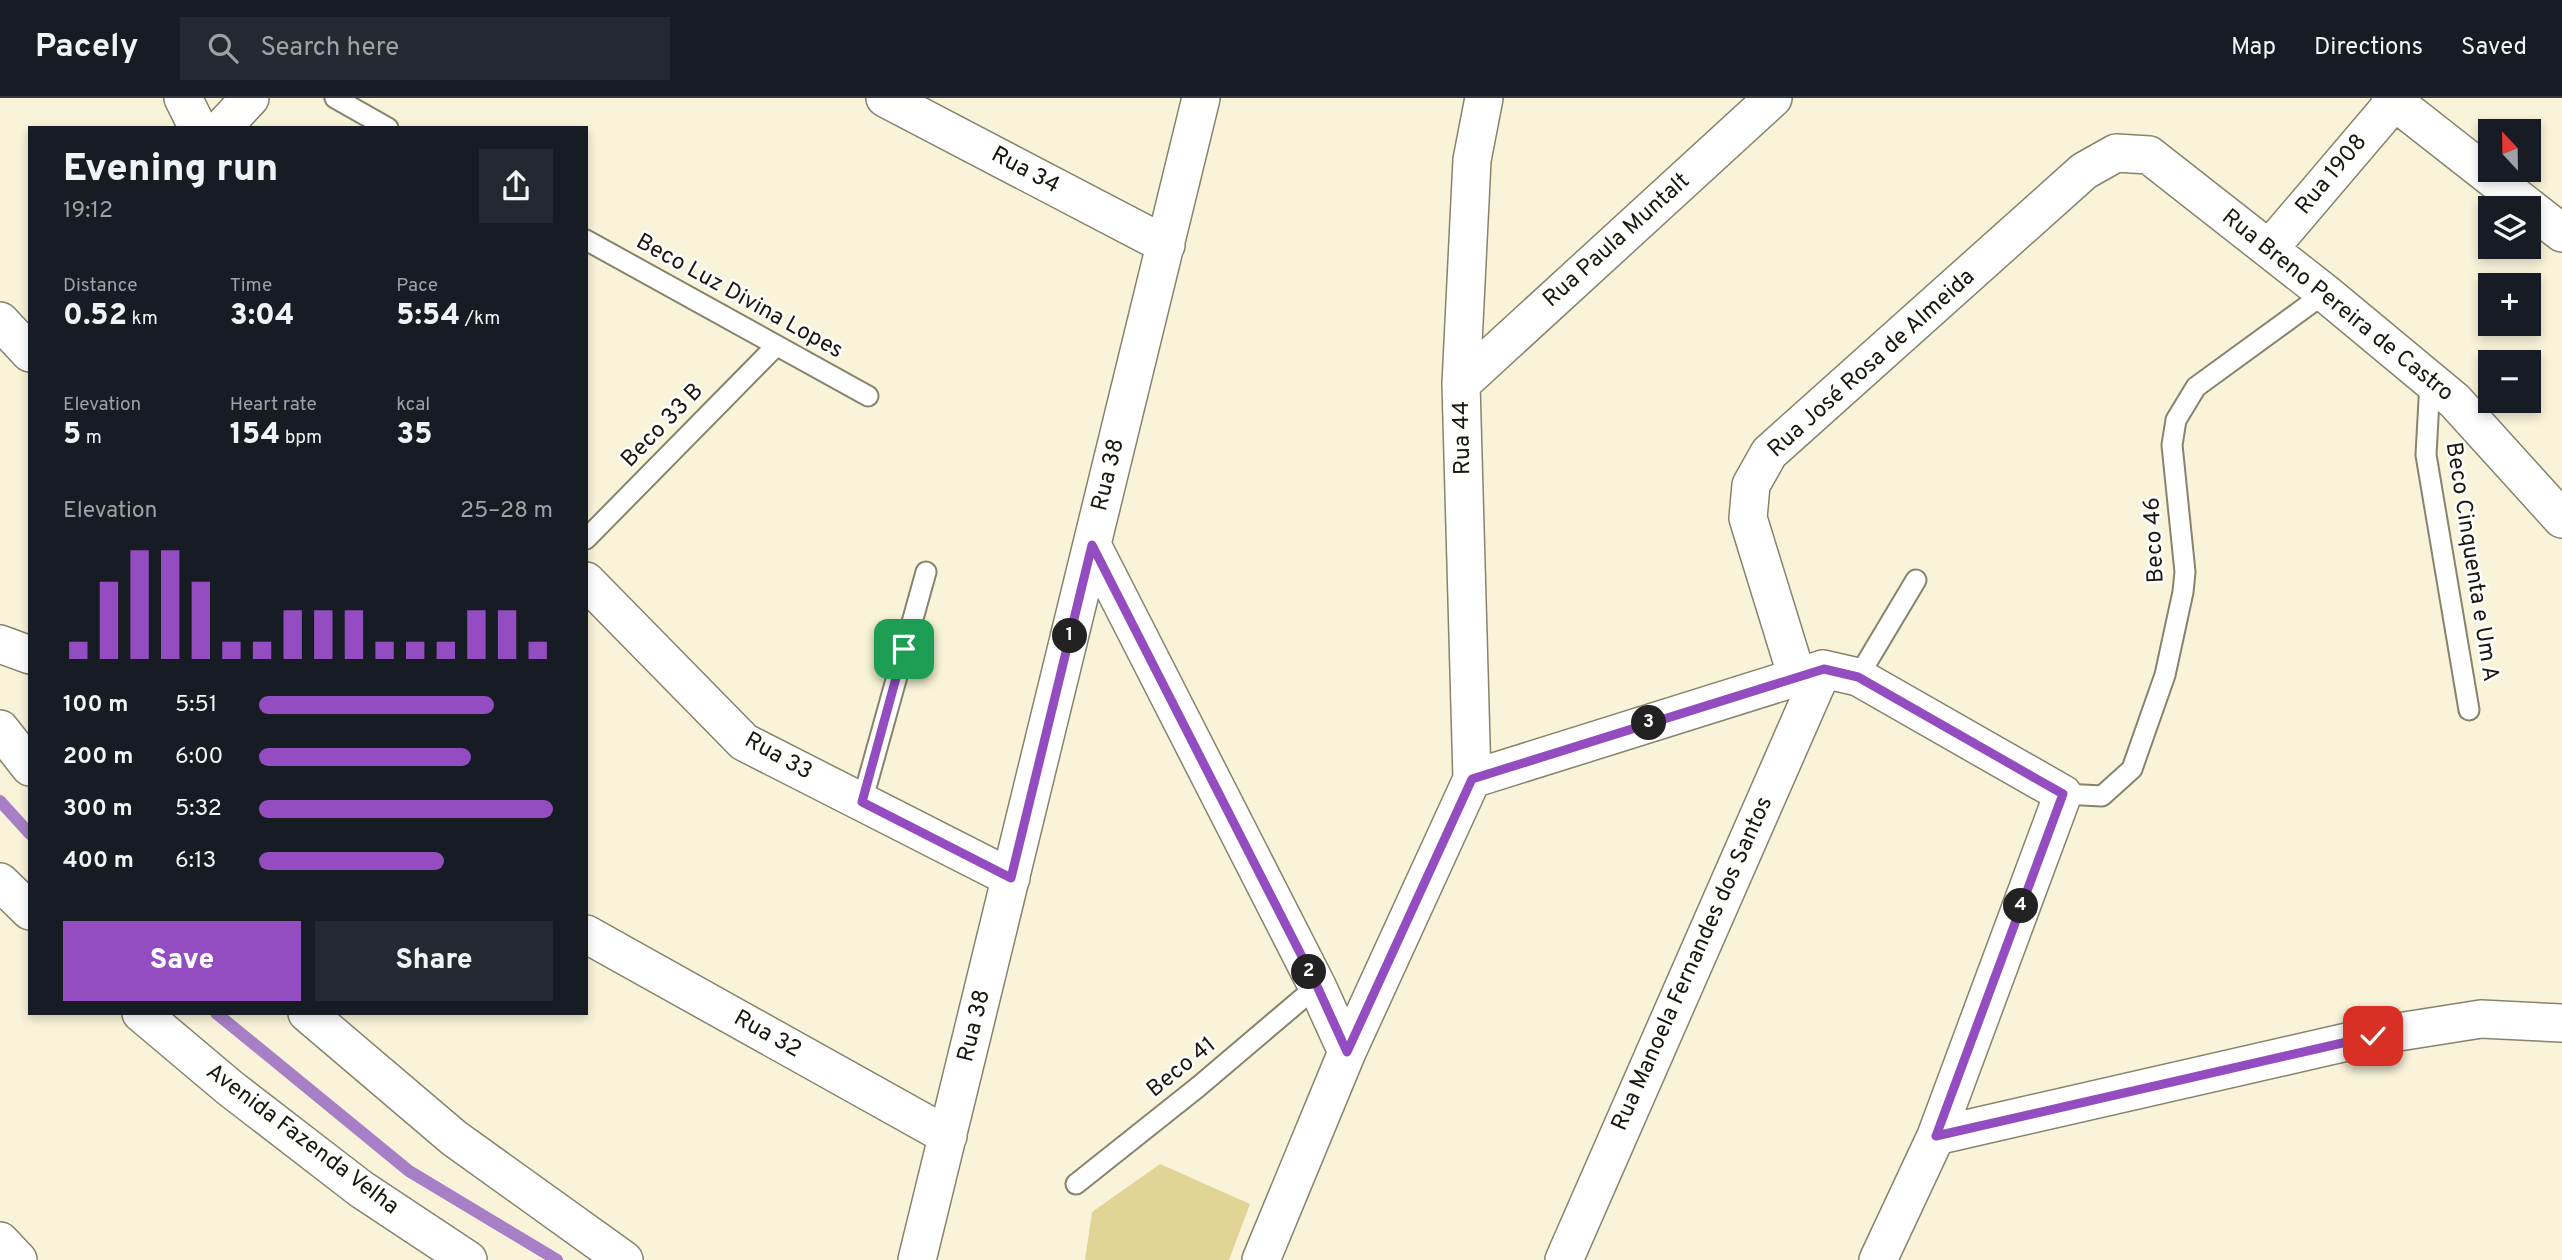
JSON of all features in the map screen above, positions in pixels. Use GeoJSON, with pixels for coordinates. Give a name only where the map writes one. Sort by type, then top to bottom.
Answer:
{"type":"FeatureCollection","features":[{"type":"Feature","properties":{"kind":"street"},"geometry":{"type":"LineString","coordinates":[[183,98],[197,126]]}},
{"type":"Feature","properties":{"kind":"street"},"geometry":{"type":"LineString","coordinates":[[224,126],[250,98]]}},
{"type":"Feature","properties":{"kind":"street","name":"Rua 34"},"geometry":{"type":"LineString","coordinates":[[885,98],[1166,245]]}},
{"type":"Feature","properties":{"kind":"street","name":"Rua 38"},"geometry":{"type":"LineString","coordinates":[[917,1260],[1201,98]]}},
{"type":"Feature","properties":{"kind":"street","name":"Rua 44"},"geometry":{"type":"LineString","coordinates":[[1472,779],[1461,384],[1472,159],[1484,98]]}},
{"type":"Feature","properties":{"kind":"street","name":"Rua Paula Muntalt"},"geometry":{"type":"LineString","coordinates":[[1461,384],[1773,98]]}},
{"type":"Feature","properties":{"kind":"street"},"geometry":{"type":"LineString","coordinates":[[2392,100],[2562,233]]}},
{"type":"Feature","properties":{"kind":"street","name":"Rua 1908"},"geometry":{"type":"LineString","coordinates":[[2269,248],[2392,100]]}},
{"type":"Feature","properties":{"kind":"street","name":"Rua Breno Pereira de Castro"},"geometry":{"type":"LineString","coordinates":[[2084,171],[2116,153],[2149,155],[2325,293],[2455,401],[2562,519]]}},
{"type":"Feature","properties":{"kind":"street","name":"Rua José Rosa de Almeida"},"geometry":{"type":"LineString","coordinates":[[1826,674],[1748,518],[1751,485],[1769,453],[2084,171]]}},
{"type":"Feature","properties":{"kind":"street"},"geometry":{"type":"LineString","coordinates":[[0,321],[28,351]]}},
{"type":"Feature","properties":{"kind":"street"},"geometry":{"type":"LineString","coordinates":[[1092,545],[1317,986],[1347,1052]]}},
{"type":"Feature","properties":{"kind":"street","name":"Rua 33"},"geometry":{"type":"LineString","coordinates":[[588,583],[744,742],[1011,878]]}},
{"type":"Feature","properties":{"kind":"street"},"geometry":{"type":"LineString","coordinates":[[0,644],[28,654]]}},
{"type":"Feature","properties":{"kind":"street"},"geometry":{"type":"LineString","coordinates":[[1261,1260],[1347,1052],[1472,779],[1826,674],[2063,794],[1936,1136],[1878,1260]]}},
{"type":"Feature","properties":{"kind":"street","name":"Rua Manoela Fernandes dos Santos"},"geometry":{"type":"LineString","coordinates":[[1563,1260],[1826,674]]}},
{"type":"Feature","properties":{"kind":"street"},"geometry":{"type":"LineString","coordinates":[[0,729],[28,764]]}},
{"type":"Feature","properties":{"kind":"street"},"geometry":{"type":"LineString","coordinates":[[0,882],[28,909]]}},
{"type":"Feature","properties":{"kind":"street","name":"Rua 32"},"geometry":{"type":"LineString","coordinates":[[588,935],[948,1136]]}},
{"type":"Feature","properties":{"kind":"street","name":"Avenida Fazenda Velha"},"geometry":{"type":"LineString","coordinates":[[143,1015],[230,1087],[361,1189],[468,1260]]}},
{"type":"Feature","properties":{"kind":"street"},"geometry":{"type":"LineString","coordinates":[[309,1015],[454,1138],[624,1260]]}},
{"type":"Feature","properties":{"kind":"street"},"geometry":{"type":"LineString","coordinates":[[1936,1136],[2373,1036],[2481,1019],[2562,1023]]}},
{"type":"Feature","properties":{"kind":"street"},"geometry":{"type":"LineString","coordinates":[[0,1241],[18,1260]]}},
{"type":"Feature","properties":{"kind":"lane"},"geometry":{"type":"LineString","coordinates":[[335,98],[384,126]]}},
{"type":"Feature","properties":{"kind":"lane","name":"Beco Luz Divina Lopes"},"geometry":{"type":"LineString","coordinates":[[588,241],[868,397]]}},
{"type":"Feature","properties":{"kind":"lane","name":"Beco 46"},"geometry":{"type":"LineString","coordinates":[[2063,794],[2102,796],[2132,769],[2165,675],[2185,572],[2172,445],[2176,420],[2196,387],[2325,293]]}},
{"type":"Feature","properties":{"kind":"lane","name":"Beco 33 B"},"geometry":{"type":"LineString","coordinates":[[588,537],[775,346]]}},
{"type":"Feature","properties":{"kind":"lane","name":"Beco Cinquenta e Um A"},"geometry":{"type":"LineString","coordinates":[[2430,380],[2426,455],[2469,710]]}},
{"type":"Feature","properties":{"kind":"lane"},"geometry":{"type":"LineString","coordinates":[[862,802],[926,572]]}},
{"type":"Feature","properties":{"kind":"lane"},"geometry":{"type":"LineString","coordinates":[[1826,674],[1916,580]]}},
{"type":"Feature","properties":{"kind":"lane","name":"Beco 41"},"geometry":{"type":"LineString","coordinates":[[1076,1184],[1198,1087],[1317,986]]}},
{"type":"Feature","properties":{"kind":"shaded area"},"geometry":{"type":"Polygon","coordinates":[[[1160,1164],[1250,1204],[1229,1260],[1085,1260],[1092,1212],[1160,1164]]]}},
{"type":"Feature","properties":{"kind":"waterway"},"geometry":{"type":"LineString","coordinates":[[0,801],[28,832]]}},
{"type":"Feature","properties":{"kind":"waterway"},"geometry":{"type":"LineString","coordinates":[[218,1015],[409,1171],[557,1260]]}},
{"type":"Feature","properties":{"kind":"route"},"geometry":{"type":"LineString","coordinates":[[904,649],[862,802],[1011,878],[1092,545],[1317,986],[1347,1052],[1472,779],[1824,669],[1858,677],[2063,794],[1936,1136],[2373,1036]]}}]}
